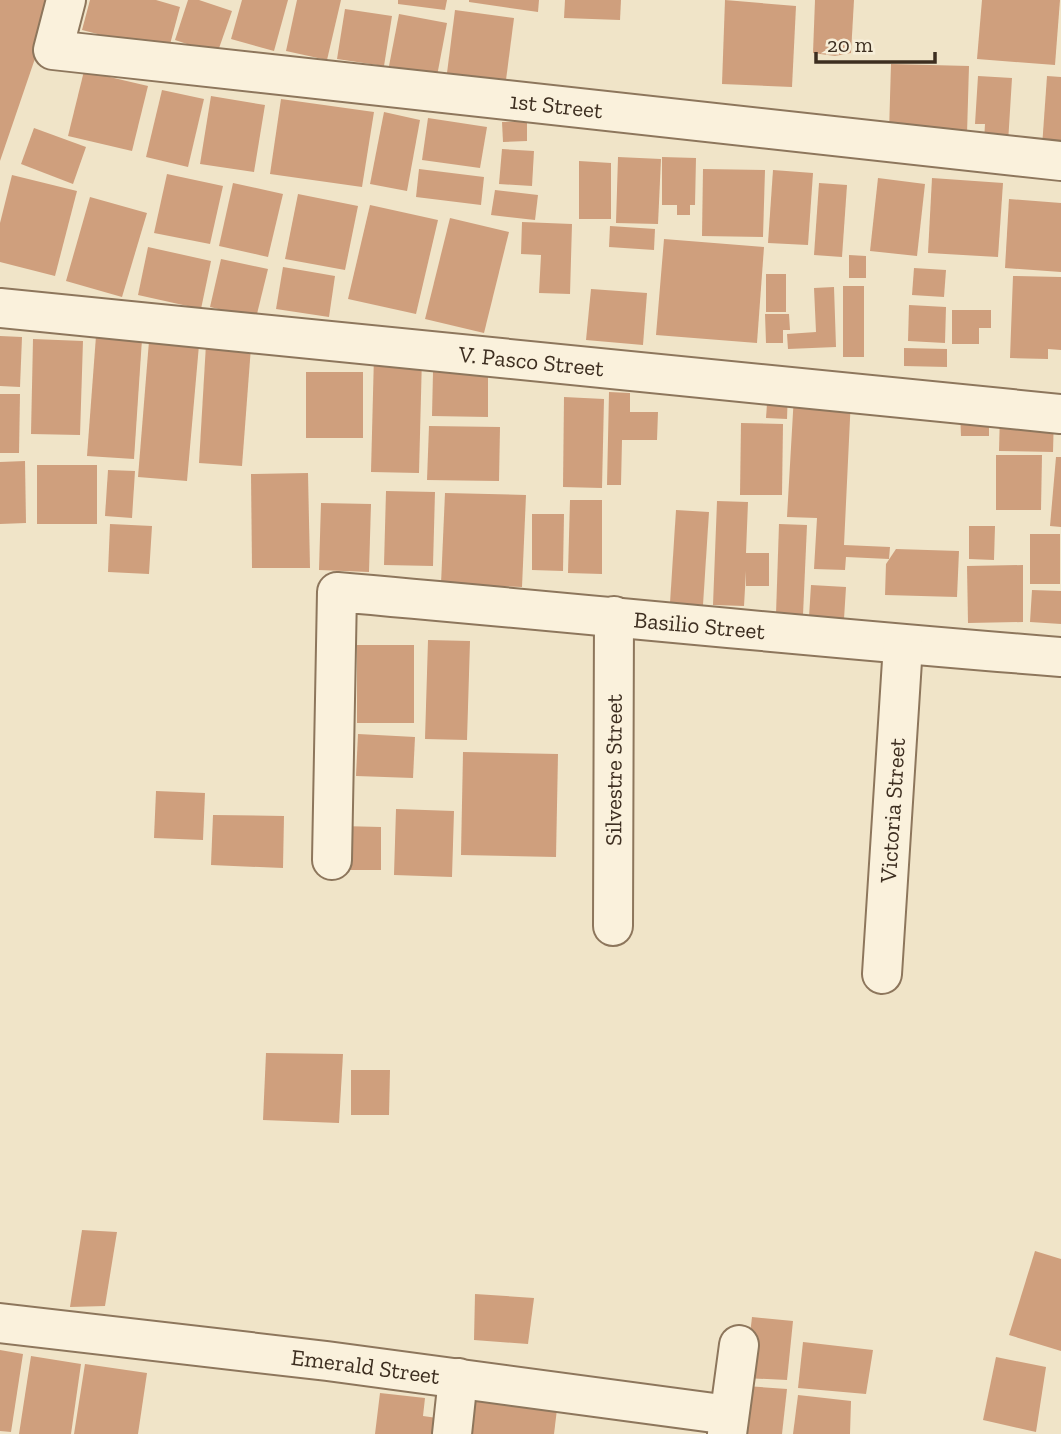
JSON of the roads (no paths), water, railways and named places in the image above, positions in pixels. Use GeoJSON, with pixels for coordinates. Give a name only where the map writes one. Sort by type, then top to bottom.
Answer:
{"type":"FeatureCollection","features":[{"type":"Feature","properties":{"kind":"street","name":"1st Street"},"geometry":{"type":"LineString","coordinates":[[66,0],[53,50],[1061,161]]}},
{"type":"Feature","properties":{"kind":"street","name":"V. Pasco Street"},"geometry":{"type":"LineString","coordinates":[[0,308],[1061,414]]}},
{"type":"Feature","properties":{"kind":"street","name":"Basilio Street"},"geometry":{"type":"LineString","coordinates":[[332,860],[337,592],[903,645],[1061,657]]}},
{"type":"Feature","properties":{"kind":"street","name":"Silvestre Street"},"geometry":{"type":"LineString","coordinates":[[612,926],[614,617]]}},
{"type":"Feature","properties":{"kind":"street","name":"Victoria Street"},"geometry":{"type":"LineString","coordinates":[[882,974],[903,645]]}},
{"type":"Feature","properties":{"kind":"street","name":"Emerald Street"},"geometry":{"type":"LineString","coordinates":[[0,1322],[458,1378],[728,1425]]}},
{"type":"Feature","properties":{"kind":"street"},"geometry":{"type":"LineString","coordinates":[[728,1425],[739,1345]]}},
{"type":"Feature","properties":{"kind":"street"},"geometry":{"type":"LineString","coordinates":[[452,1434],[458,1378]]}}]}
